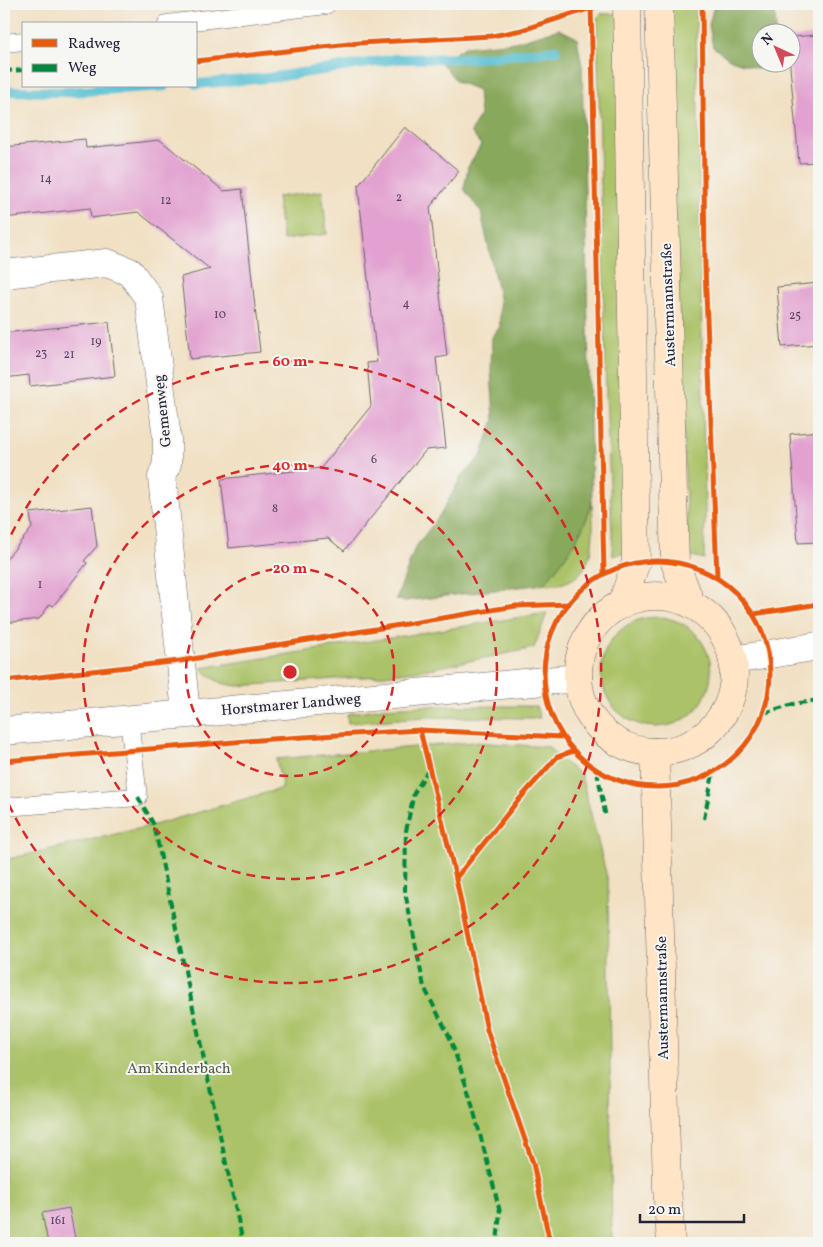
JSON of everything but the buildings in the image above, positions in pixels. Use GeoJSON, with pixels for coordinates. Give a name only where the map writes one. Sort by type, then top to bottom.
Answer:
{"type":"FeatureCollection","features":[{"type":"Feature","properties":{"kind":"main road"},"geometry":{"type":"LineString","coordinates":[[622,604],[636,562],[627,4]]}},
{"type":"Feature","properties":{"kind":"main road","name":"Austermannstraße"},"geometry":{"type":"LineString","coordinates":[[659,4],[675,562],[691,604]]}},
{"type":"Feature","properties":{"kind":"main road"},"geometry":{"type":"LineString","coordinates":[[645,597],[669,597],[691,604],[710,618],[725,638],[733,660],[733,683],[727,705],[715,724],[698,740],[678,749],[656,752],[632,748],[610,738],[594,722],[582,701],[578,678],[580,655],[589,634],[603,616],[622,604],[645,597]]}},
{"type":"Feature","properties":{"kind":"main road","name":"Austermannstraße"},"geometry":{"type":"LineString","coordinates":[[656,752],[667,1187],[671,1243]]}},
{"type":"Feature","properties":{"kind":"street","name":"Gemenweg"},"geometry":{"type":"LineString","coordinates":[[4,274],[107,263],[130,272],[149,298],[167,438],[166,464],[162,477],[186,713]]}},
{"type":"Feature","properties":{"kind":"street"},"geometry":{"type":"LineString","coordinates":[[733,660],[819,646]]}},
{"type":"Feature","properties":{"kind":"street","name":"Horstmarer Landweg"},"geometry":{"type":"LineString","coordinates":[[4,731],[578,678]]}},
{"type":"Feature","properties":{"kind":"lane"},"geometry":{"type":"LineString","coordinates":[[183,22],[326,4]]}},
{"type":"Feature","properties":{"kind":"lane"},"geometry":{"type":"LineString","coordinates":[[4,44],[22,41]]}},
{"type":"Feature","properties":{"kind":"lane"},"geometry":{"type":"LineString","coordinates":[[4,807],[138,797],[129,719]]}},
{"type":"Feature","properties":{"kind":"green space"},"geometry":{"type":"Polygon","coordinates":[[[689,4],[696,10],[705,511],[704,559],[688,555],[668,6],[689,4]]]}},
{"type":"Feature","properties":{"kind":"green space"},"geometry":{"type":"Polygon","coordinates":[[[819,4],[775,9],[776,22],[750,22],[750,66],[731,60],[713,47],[709,25],[714,5],[819,4]]]}},
{"type":"Feature","properties":{"kind":"green space"},"geometry":{"type":"Polygon","coordinates":[[[601,14],[618,14],[626,552],[613,556],[606,394],[597,18],[601,14]]]}},
{"type":"Feature","properties":{"kind":"green space"},"geometry":{"type":"Polygon","coordinates":[[[559,29],[577,38],[582,66],[592,501],[589,512],[573,545],[544,584],[405,601],[396,600],[415,548],[442,512],[461,477],[481,456],[494,420],[491,370],[492,337],[500,327],[499,297],[481,212],[464,189],[468,167],[481,145],[471,132],[480,115],[478,90],[456,81],[441,62],[465,47],[515,42],[559,29]]]}},
{"type":"Feature","properties":{"kind":"green space"},"geometry":{"type":"Polygon","coordinates":[[[322,191],[327,234],[283,240],[277,197],[322,191]]]}},
{"type":"Feature","properties":{"kind":"green space"},"geometry":{"type":"Polygon","coordinates":[[[592,501],[593,537],[588,560],[583,570],[575,578],[563,583],[544,584],[579,535],[592,501]]]}},
{"type":"Feature","properties":{"kind":"green space"},"geometry":{"type":"Polygon","coordinates":[[[547,613],[534,648],[429,669],[377,676],[239,686],[218,681],[201,668],[547,613]]]}},
{"type":"Feature","properties":{"kind":"green space"},"geometry":{"type":"Polygon","coordinates":[[[656,617],[677,621],[695,633],[707,651],[711,672],[707,693],[695,711],[677,723],[656,727],[635,723],[617,711],[605,693],[601,672],[605,651],[617,633],[635,621],[656,617]]]}},
{"type":"Feature","properties":{"kind":"green space"},"geometry":{"type":"Polygon","coordinates":[[[420,706],[536,706],[540,718],[424,717],[348,723],[347,714],[382,708],[420,706]]]}},
{"type":"Feature","properties":{"kind":"green space","name":"Am Kinderbach"},"geometry":{"type":"Polygon","coordinates":[[[474,742],[549,747],[557,757],[581,775],[608,881],[612,1243],[4,1243],[4,860],[154,825],[283,788],[276,759],[474,742]]]}},
{"type":"Feature","properties":{"kind":"waterway"},"geometry":{"type":"LineString","coordinates":[[198,84],[268,78],[396,59],[476,58],[556,50]]}},
{"type":"Feature","properties":{"kind":"waterway"},"geometry":{"type":"LineString","coordinates":[[4,91],[68,92],[133,88]]}},
{"type":"Feature","properties":{"kind":"marked path"},"geometry":{"type":"LineString","coordinates":[[4,71],[22,70]]}},
{"type":"Feature","properties":{"kind":"marked path"},"geometry":{"type":"LineString","coordinates":[[764,713],[793,704],[819,700]]}},
{"type":"Feature","properties":{"kind":"marked path"},"geometry":{"type":"LineString","coordinates":[[429,769],[414,793],[406,831],[405,892],[424,987],[450,1038],[470,1097],[491,1176],[500,1212],[497,1243]]}},
{"type":"Feature","properties":{"kind":"marked path"},"geometry":{"type":"LineString","coordinates":[[597,771],[606,818]]}},
{"type":"Feature","properties":{"kind":"marked path"},"geometry":{"type":"LineString","coordinates":[[704,819],[713,774]]}},
{"type":"Feature","properties":{"kind":"marked path"},"geometry":{"type":"LineString","coordinates":[[138,797],[154,825],[243,1243]]}},
{"type":"Feature","properties":{"kind":"cycle path"},"geometry":{"type":"LineString","coordinates":[[591,4],[604,573]]}},
{"type":"Feature","properties":{"kind":"cycle path"},"geometry":{"type":"LineString","coordinates":[[198,61],[359,43],[492,36],[522,30],[591,8],[627,4]]}},
{"type":"Feature","properties":{"kind":"cycle path"},"geometry":{"type":"LineString","coordinates":[[702,4],[705,266],[717,577]]}},
{"type":"Feature","properties":{"kind":"cycle path"},"geometry":{"type":"LineString","coordinates":[[646,561],[668,561],[690,566],[710,574],[737,594],[757,621],[768,652],[770,674],[768,696],[757,727],[737,754],[710,774],[690,782],[668,787],[646,787],[624,782],[604,774],[585,761],[570,746],[557,727],[549,707],[544,685],[544,663],[549,641],[557,621],[570,602],[585,587],[604,574],[624,566],[646,561]]}},
{"type":"Feature","properties":{"kind":"cycle path"},"geometry":{"type":"LineString","coordinates":[[4,681],[180,661],[516,606],[569,604]]}},
{"type":"Feature","properties":{"kind":"cycle path"},"geometry":{"type":"LineString","coordinates":[[754,614],[819,604]]}},
{"type":"Feature","properties":{"kind":"cycle path"},"geometry":{"type":"LineString","coordinates":[[420,730],[456,878],[487,1030],[533,1163],[550,1243]]}},
{"type":"Feature","properties":{"kind":"cycle path"},"geometry":{"type":"LineString","coordinates":[[4,761],[271,739],[420,730],[562,737]]}},
{"type":"Feature","properties":{"kind":"cycle path"},"geometry":{"type":"LineString","coordinates":[[456,878],[516,803],[557,757],[574,751]]}}]}
